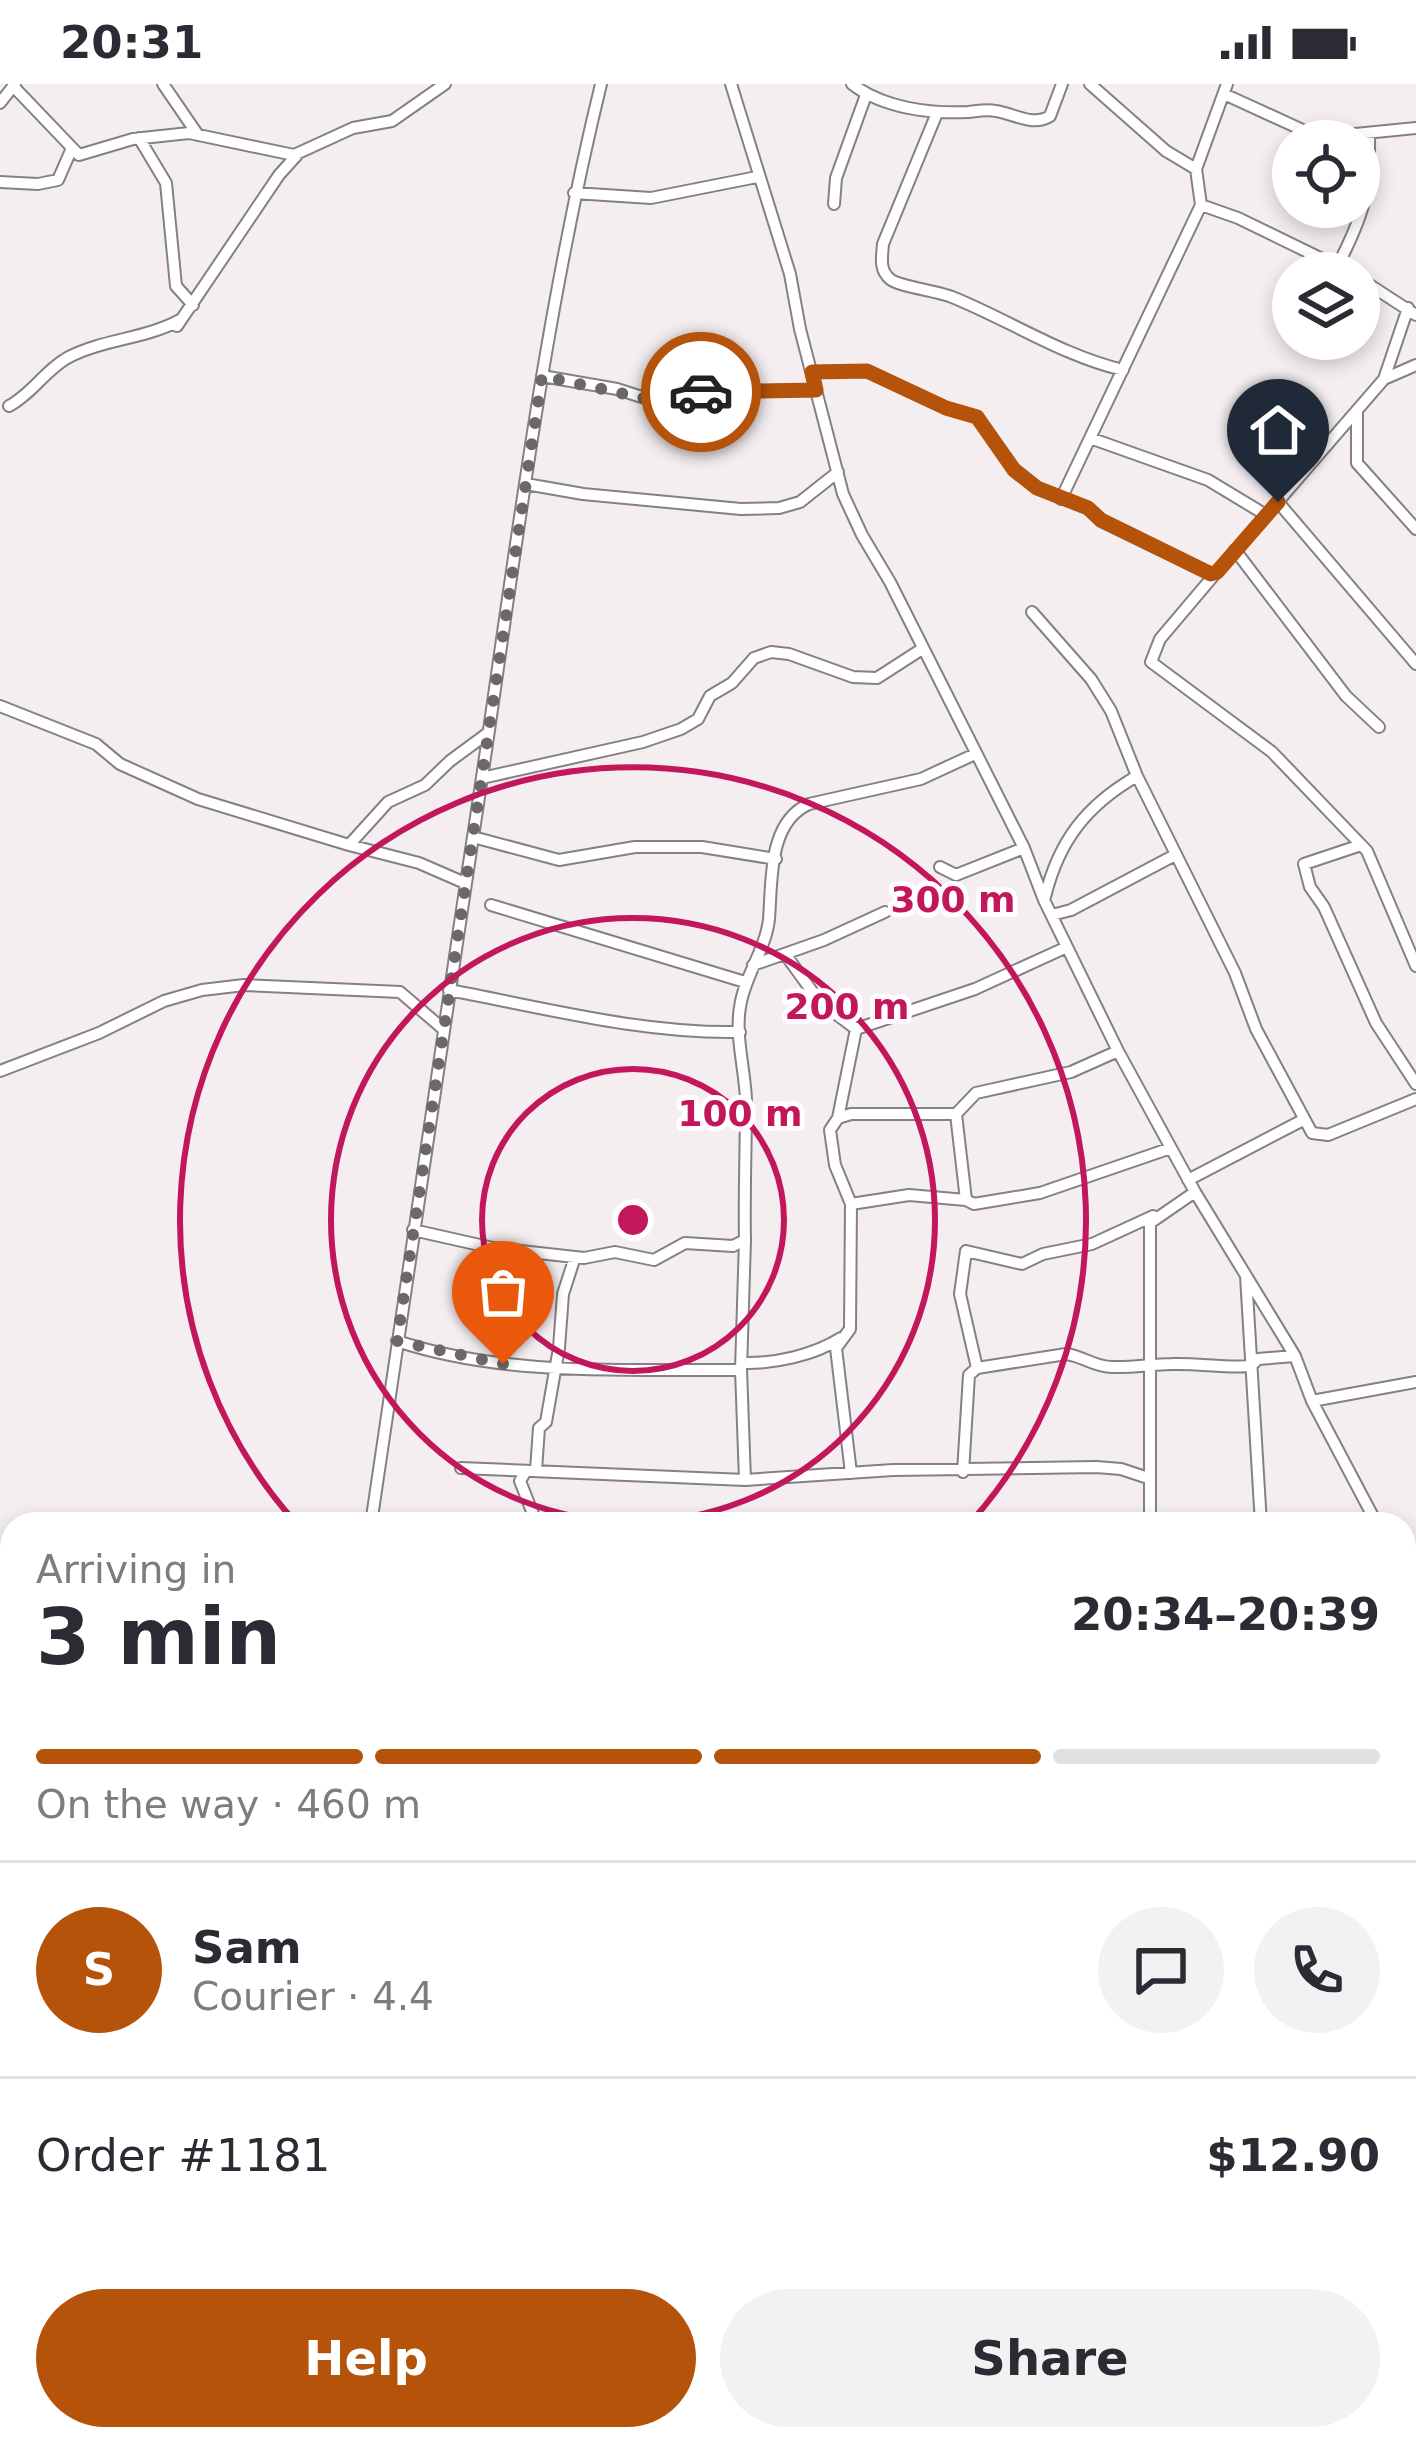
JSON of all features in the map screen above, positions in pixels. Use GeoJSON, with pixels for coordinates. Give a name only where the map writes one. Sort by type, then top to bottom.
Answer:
{"type":"FeatureCollection","features":[{"type":"Feature","properties":{"kind":"street"},"geometry":{"type":"LineString","coordinates":[[163,84],[198,135]]}},
{"type":"Feature","properties":{"kind":"street"},"geometry":{"type":"LineString","coordinates":[[0,103],[14,85],[79,155],[140,138],[198,135],[294,155],[353,128],[392,121],[445,84]]}},
{"type":"Feature","properties":{"kind":"street"},"geometry":{"type":"LineString","coordinates":[[373,1512],[542,376],[574,193],[601,84]]}},
{"type":"Feature","properties":{"kind":"street"},"geometry":{"type":"LineString","coordinates":[[731,84],[790,274],[838,472],[862,535],[1024,848],[1044,900],[1118,1051],[1191,1186],[1295,1355],[1312,1401],[1372,1512]]}},
{"type":"Feature","properties":{"kind":"street"},"geometry":{"type":"LineString","coordinates":[[852,84],[866,95],[938,113],[983,110],[1044,122],[1062,84]]}},
{"type":"Feature","properties":{"kind":"street"},"geometry":{"type":"LineString","coordinates":[[1090,84],[1166,151],[1196,169]]}},
{"type":"Feature","properties":{"kind":"street"},"geometry":{"type":"LineString","coordinates":[[1061,499],[1201,206],[1196,169],[1226,89],[1284,120]]}},
{"type":"Feature","properties":{"kind":"street"},"geometry":{"type":"LineString","coordinates":[[834,204],[836,178],[866,95]]}},
{"type":"Feature","properties":{"kind":"street"},"geometry":{"type":"LineString","coordinates":[[938,113],[884,244],[886,277],[896,284],[929,288],[1085,360],[1123,370]]}},
{"type":"Feature","properties":{"kind":"street"},"geometry":{"type":"LineString","coordinates":[[1380,132],[1416,128]]}},
{"type":"Feature","properties":{"kind":"street"},"geometry":{"type":"LineString","coordinates":[[140,138],[166,183],[176,286],[193,305]]}},
{"type":"Feature","properties":{"kind":"street"},"geometry":{"type":"LineString","coordinates":[[0,182],[58,180],[72,148]]}},
{"type":"Feature","properties":{"kind":"street"},"geometry":{"type":"LineString","coordinates":[[9,406],[28,396],[66,358],[180,322],[279,175],[300,153]]}},
{"type":"Feature","properties":{"kind":"street"},"geometry":{"type":"LineString","coordinates":[[574,193],[650,198],[758,177]]}},
{"type":"Feature","properties":{"kind":"street"},"geometry":{"type":"LineString","coordinates":[[1201,206],[1310,252]]}},
{"type":"Feature","properties":{"kind":"street"},"geometry":{"type":"LineString","coordinates":[[1380,291],[1412,312],[1384,379],[1160,639],[1150,662],[1272,752],[1361,844],[1392,901],[1416,966]]}},
{"type":"Feature","properties":{"kind":"street"},"geometry":{"type":"LineString","coordinates":[[1384,379],[1416,365]]}},
{"type":"Feature","properties":{"kind":"street"},"geometry":{"type":"LineString","coordinates":[[812,372],[867,371],[946,408],[977,417],[1014,470],[1037,488],[1088,508],[1101,520],[1186,563],[1217,572]]}},
{"type":"Feature","properties":{"kind":"street"},"geometry":{"type":"LineString","coordinates":[[542,376],[648,399],[693,392],[816,390]]}},
{"type":"Feature","properties":{"kind":"street"},"geometry":{"type":"LineString","coordinates":[[1357,412],[1360,470],[1416,530]]}},
{"type":"Feature","properties":{"kind":"street"},"geometry":{"type":"LineString","coordinates":[[1090,438],[1208,480],[1266,515]]}},
{"type":"Feature","properties":{"kind":"street"},"geometry":{"type":"LineString","coordinates":[[526,484],[583,494],[779,508],[800,502],[838,472]]}},
{"type":"Feature","properties":{"kind":"street"},"geometry":{"type":"LineString","coordinates":[[1278,502],[1416,664]]}},
{"type":"Feature","properties":{"kind":"street"},"geometry":{"type":"LineString","coordinates":[[1235,550],[1346,696],[1379,727]]}},
{"type":"Feature","properties":{"kind":"street"},"geometry":{"type":"LineString","coordinates":[[1032,612],[1091,679],[1111,711],[1137,776],[1235,973],[1256,1029],[1312,1133],[1328,1135],[1416,1099]]}},
{"type":"Feature","properties":{"kind":"street"},"geometry":{"type":"LineString","coordinates":[[482,778],[681,729],[698,719],[710,695],[732,683],[754,658],[771,652],[853,677],[878,678],[922,650]]}},
{"type":"Feature","properties":{"kind":"street"},"geometry":{"type":"LineString","coordinates":[[0,706],[96,744],[120,764],[198,799],[419,863],[465,884]]}},
{"type":"Feature","properties":{"kind":"street"},"geometry":{"type":"LineString","coordinates":[[349,844],[388,802],[425,785],[488,734]]}},
{"type":"Feature","properties":{"kind":"street"},"geometry":{"type":"LineString","coordinates":[[745,1480],[746,1100],[739,1013],[745,982],[769,922],[769,887],[783,826],[794,811],[809,804],[922,778],[976,754]]}},
{"type":"Feature","properties":{"kind":"street"},"geometry":{"type":"LineString","coordinates":[[1044,900],[1054,861],[1091,806],[1137,776]]}},
{"type":"Feature","properties":{"kind":"street"},"geometry":{"type":"LineString","coordinates":[[473,837],[560,860],[634,847],[702,847],[776,860]]}},
{"type":"Feature","properties":{"kind":"street"},"geometry":{"type":"LineString","coordinates":[[1361,844],[1304,864],[1310,887],[1324,907],[1376,1023],[1416,1084]]}},
{"type":"Feature","properties":{"kind":"street"},"geometry":{"type":"LineString","coordinates":[[940,867],[956,875],[1024,848]]}},
{"type":"Feature","properties":{"kind":"street"},"geometry":{"type":"LineString","coordinates":[[1052,915],[1071,910],[1175,855]]}},
{"type":"Feature","properties":{"kind":"street"},"geometry":{"type":"LineString","coordinates":[[491,905],[745,982]]}},
{"type":"Feature","properties":{"kind":"street"},"geometry":{"type":"LineString","coordinates":[[752,965],[885,913]]}},
{"type":"Feature","properties":{"kind":"street"},"geometry":{"type":"LineString","coordinates":[[785,954],[819,1001],[856,1029],[975,989],[1067,947]]}},
{"type":"Feature","properties":{"kind":"street"},"geometry":{"type":"LineString","coordinates":[[0,1071],[202,989],[244,985],[400,992],[442,1028]]}},
{"type":"Feature","properties":{"kind":"street"},"geometry":{"type":"LineString","coordinates":[[448,991],[655,1029],[708,1035],[740,1032]]}},
{"type":"Feature","properties":{"kind":"street"},"geometry":{"type":"LineString","coordinates":[[397,1341],[472,1359],[555,1366],[742,1367],[826,1348],[841,1338],[850,1329],[851,1204],[835,1166],[830,1130],[838,1118],[856,1029]]}},
{"type":"Feature","properties":{"kind":"street"},"geometry":{"type":"LineString","coordinates":[[838,1118],[956,1114],[976,1094],[1071,1072],[1118,1051]]}},
{"type":"Feature","properties":{"kind":"street"},"geometry":{"type":"LineString","coordinates":[[956,1114],[966,1200]]}},
{"type":"Feature","properties":{"kind":"street"},"geometry":{"type":"LineString","coordinates":[[977,1367],[960,1294],[966,1251],[1022,1264],[1043,1254],[1093,1244],[1156,1215],[1191,1186],[1303,1120]]}},
{"type":"Feature","properties":{"kind":"street"},"geometry":{"type":"LineString","coordinates":[[851,1204],[909,1195],[974,1204],[1040,1193],[1171,1148]]}},
{"type":"Feature","properties":{"kind":"street"},"geometry":{"type":"LineString","coordinates":[[1149,1512],[1148,1235],[1156,1215]]}},
{"type":"Feature","properties":{"kind":"street"},"geometry":{"type":"LineString","coordinates":[[413,1229],[493,1248],[575,1257],[615,1252],[654,1260],[685,1243],[733,1246],[745,1240]]}},
{"type":"Feature","properties":{"kind":"street"},"geometry":{"type":"LineString","coordinates":[[531,1512],[520,1481],[531,1471],[539,1428],[546,1422],[562,1294],[575,1257]]}},
{"type":"Feature","properties":{"kind":"street"},"geometry":{"type":"LineString","coordinates":[[1246,1272],[1261,1512]]}},
{"type":"Feature","properties":{"kind":"street"},"geometry":{"type":"LineString","coordinates":[[841,1338],[836,1348],[851,1473]]}},
{"type":"Feature","properties":{"kind":"street"},"geometry":{"type":"LineString","coordinates":[[963,1472],[969,1375],[977,1367],[1066,1354],[1112,1367],[1251,1366],[1258,1359],[1295,1355]]}},
{"type":"Feature","properties":{"kind":"street"},"geometry":{"type":"LineString","coordinates":[[1312,1401],[1416,1382]]}},
{"type":"Feature","properties":{"kind":"street"},"geometry":{"type":"LineString","coordinates":[[461,1468],[745,1480],[1096,1467],[1148,1478]]}},
{"type":"Feature","properties":{"kind":"way so far"},"geometry":{"type":"LineString","coordinates":[[503,1364],[397,1341],[542,376],[648,399],[701,392]]}},
{"type":"Feature","properties":{"kind":"route"},"geometry":{"type":"LineString","coordinates":[[701,392],[816,390],[812,372],[867,371],[946,408],[977,417],[1014,470],[1037,488],[1088,508],[1101,520],[1211,574],[1278,502]]}}]}
